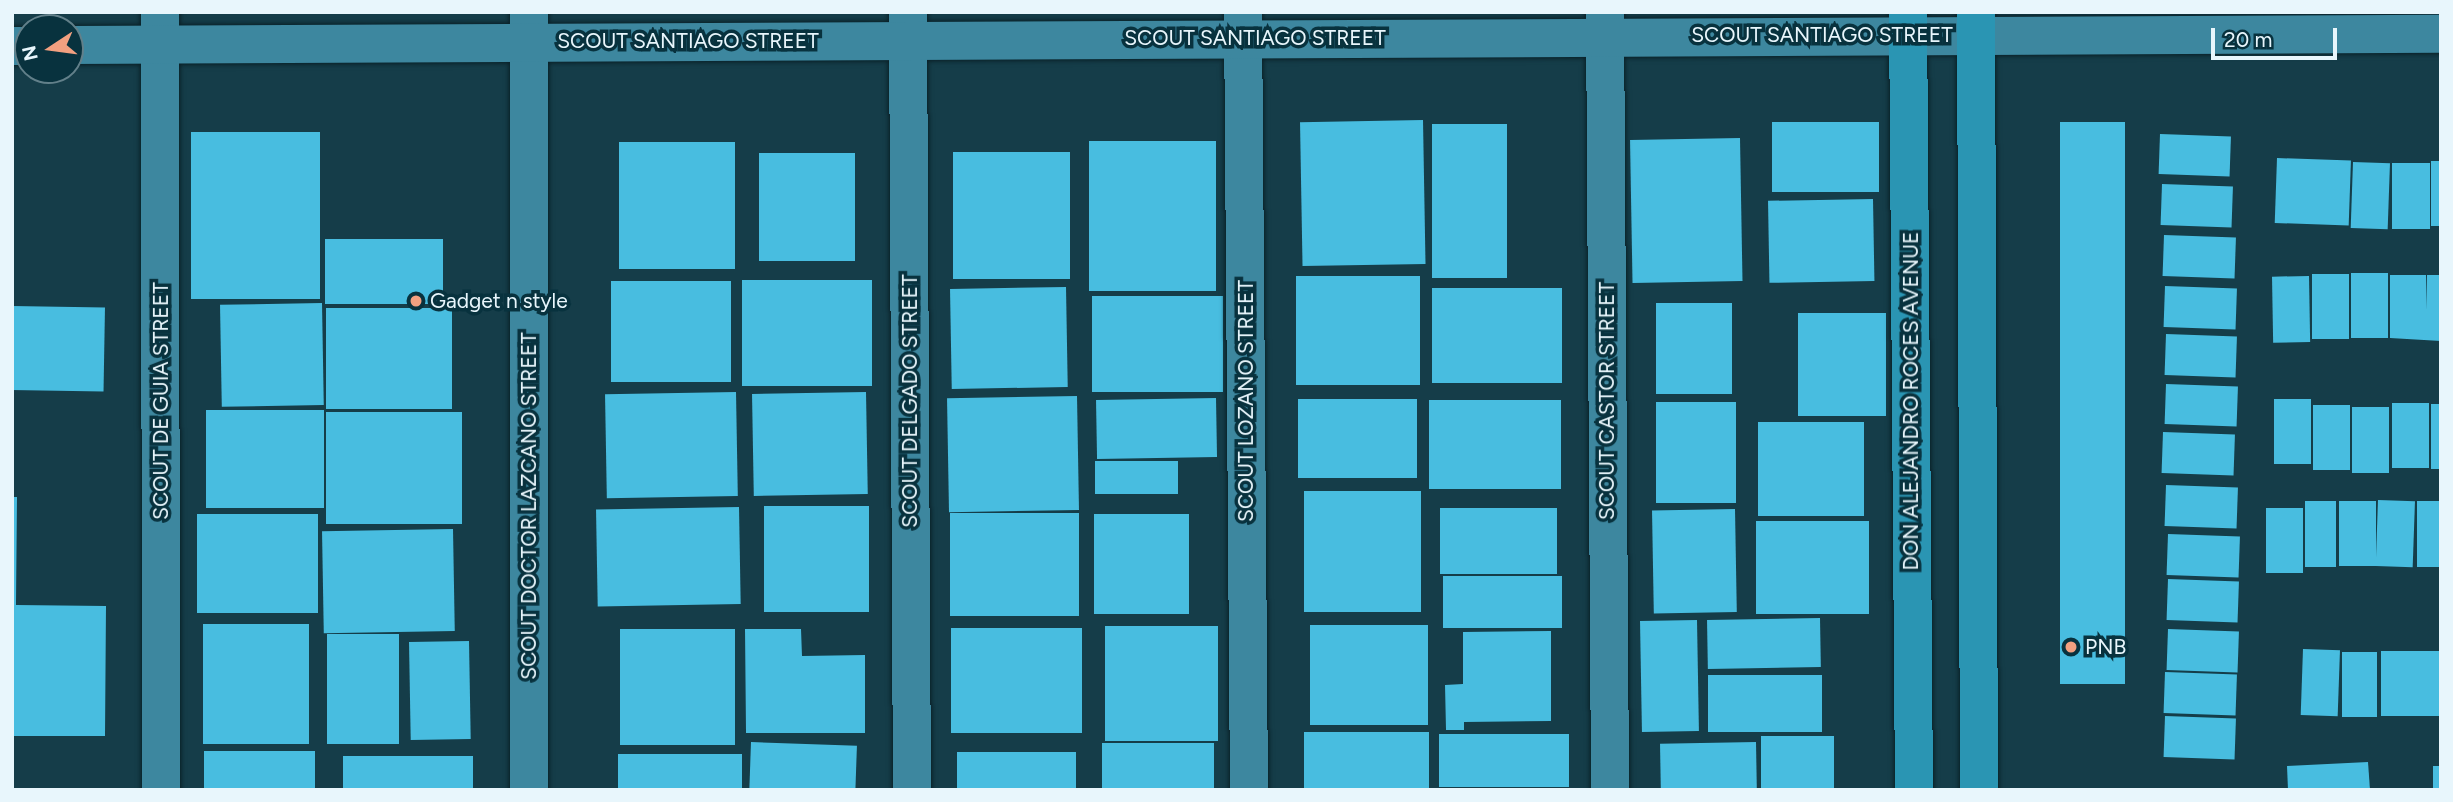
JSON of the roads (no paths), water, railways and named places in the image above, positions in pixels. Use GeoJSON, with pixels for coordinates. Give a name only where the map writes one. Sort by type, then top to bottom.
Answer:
{"type":"FeatureCollection","features":[{"type":"Feature","properties":{"kind":"main road","name":"DON ALEJANDRO ROCES AVENUE"},"geometry":{"type":"LineString","coordinates":[[1908,23],[1914,790]]}},
{"type":"Feature","properties":{"kind":"main road"},"geometry":{"type":"LineString","coordinates":[[1976,23],[1979,790]]}},
{"type":"Feature","properties":{"kind":"street","name":"SCOUT SANTIAGO STREET"},"geometry":{"type":"LineString","coordinates":[[84,43],[160,29],[529,27],[2318,23],[2441,34]]}},
{"type":"Feature","properties":{"kind":"street","name":"SCOUT CASTOR STREET"},"geometry":{"type":"LineString","coordinates":[[1605,24],[1609,790]]}},
{"type":"Feature","properties":{"kind":"street","name":"SCOUT LOZANO STREET"},"geometry":{"type":"LineString","coordinates":[[1243,25],[1249,790]]}},
{"type":"Feature","properties":{"kind":"street","name":"SCOUT DELGADO STREET"},"geometry":{"type":"LineString","coordinates":[[908,26],[912,790]]}},
{"type":"Feature","properties":{"kind":"street","name":"SCOUT DOCTOR LAZCANO STREET"},"geometry":{"type":"LineString","coordinates":[[529,27],[529,790]]}},
{"type":"Feature","properties":{"kind":"street","name":"SCOUT DE GUIA STREET"},"geometry":{"type":"LineString","coordinates":[[160,29],[161,790]]}},
{"type":"Feature","properties":{"kind":"place","name":"Gadget n style"},"geometry":{"type":"Point","coordinates":[416,301]}},
{"type":"Feature","properties":{"kind":"place","name":"PNB"},"geometry":{"type":"Point","coordinates":[2071,647]}}]}
